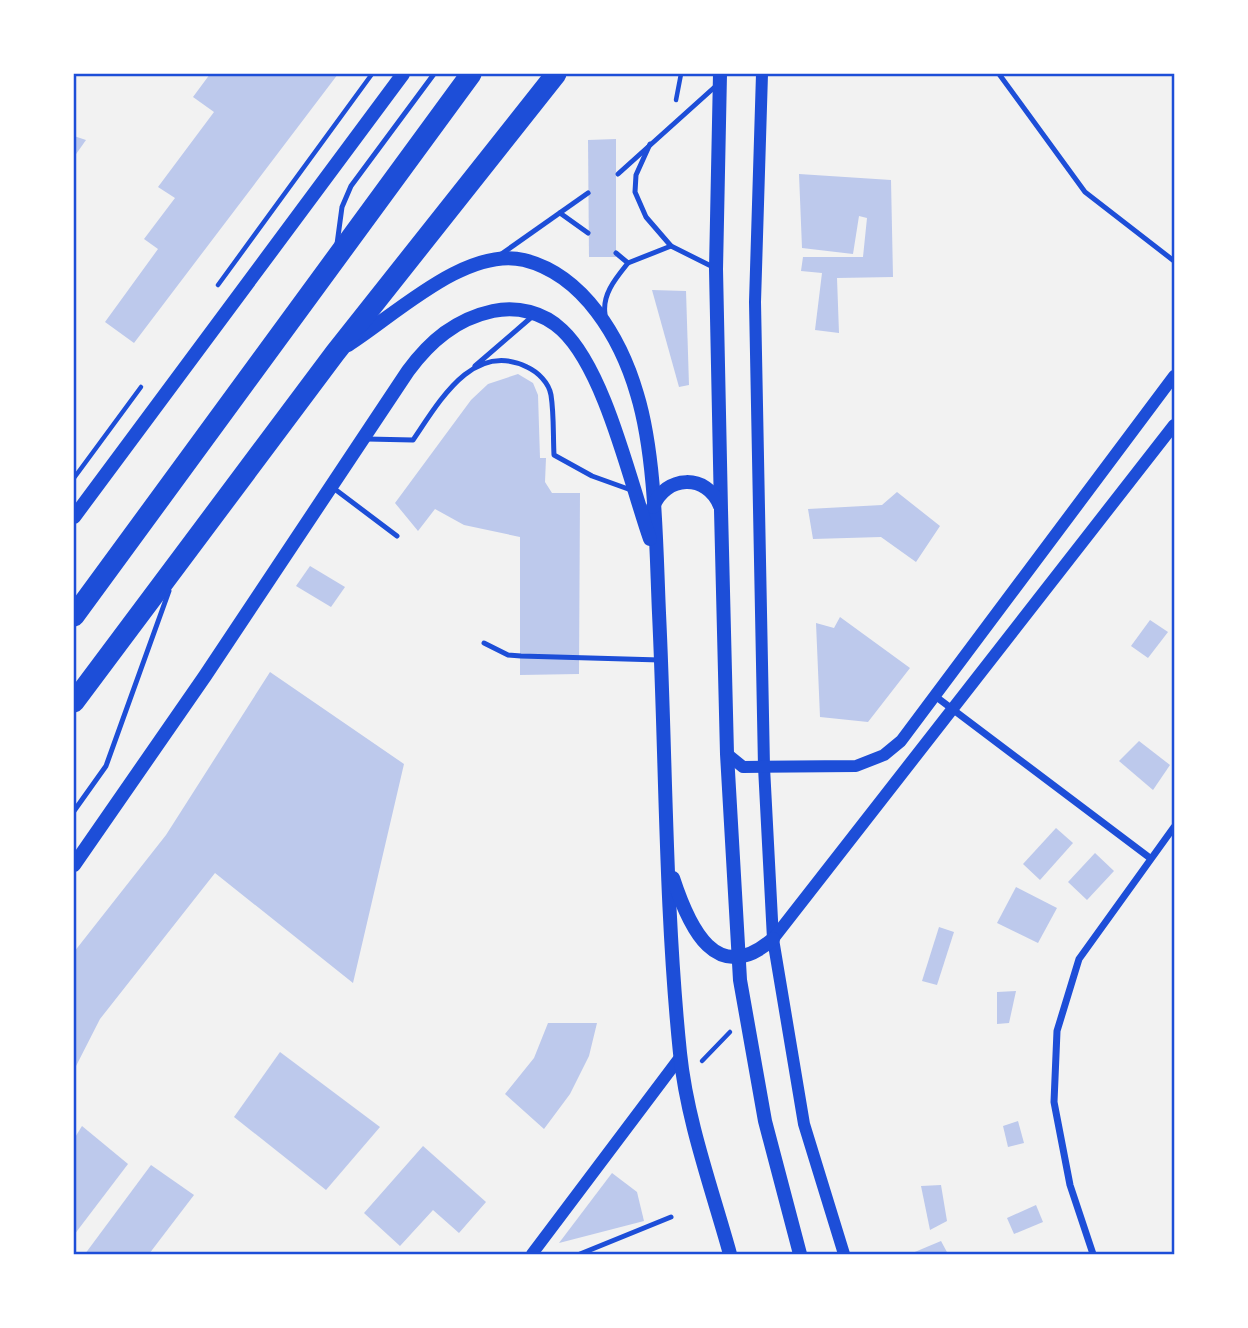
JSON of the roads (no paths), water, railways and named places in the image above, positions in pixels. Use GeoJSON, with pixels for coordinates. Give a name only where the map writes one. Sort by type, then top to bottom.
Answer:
{"type":"FeatureCollection","features":[{"type":"Feature","properties":{"kind":"highway"},"geometry":{"type":"LineString","coordinates":[[74,617],[471,74]]}},
{"type":"Feature","properties":{"kind":"highway"},"geometry":{"type":"LineString","coordinates":[[74,702],[335,354],[556,74]]}},
{"type":"Feature","properties":{"kind":"main road"},"geometry":{"type":"LineString","coordinates":[[74,517],[403,74]]}},
{"type":"Feature","properties":{"kind":"main road"},"geometry":{"type":"LineString","coordinates":[[719,78],[716,269],[727,754],[739,958],[753,1067],[800,1255]]}},
{"type":"Feature","properties":{"kind":"main road"},"geometry":{"type":"LineString","coordinates":[[335,354],[452,276],[495,259],[523,260],[551,271],[580,293],[607,325],[630,371],[641,407],[657,558],[667,857],[681,1056],[730,1255]]}},
{"type":"Feature","properties":{"kind":"main road"},"geometry":{"type":"LineString","coordinates":[[74,865],[364,440],[408,371],[429,345],[466,320],[511,309],[536,314],[561,329],[580,353],[608,413],[657,558]]}},
{"type":"Feature","properties":{"kind":"main road"},"geometry":{"type":"LineString","coordinates":[[653,507],[666,488],[689,481],[710,490],[722,510]]}},
{"type":"Feature","properties":{"kind":"main road"},"geometry":{"type":"LineString","coordinates":[[667,857],[683,906],[696,931],[713,950],[739,958],[754,953],[773,939]]}},
{"type":"Feature","properties":{"kind":"street"},"geometry":{"type":"LineString","coordinates":[[762,74],[754,302],[764,767],[773,939],[804,1124],[844,1255]]}},
{"type":"Feature","properties":{"kind":"street"},"geometry":{"type":"LineString","coordinates":[[727,754],[743,767],[856,766],[869,762],[901,741],[1174,376]]}},
{"type":"Feature","properties":{"kind":"street"},"geometry":{"type":"LineString","coordinates":[[773,939],[1174,425]]}},
{"type":"Feature","properties":{"kind":"street"},"geometry":{"type":"LineString","coordinates":[[934,696],[1150,858]]}},
{"type":"Feature","properties":{"kind":"street"},"geometry":{"type":"LineString","coordinates":[[1093,1255],[1070,1185],[1054,1102],[1058,1031],[1079,959],[1174,827]]}},
{"type":"Feature","properties":{"kind":"street"},"geometry":{"type":"LineString","coordinates":[[532,1255],[681,1056]]}},
{"type":"Feature","properties":{"kind":"lane"},"geometry":{"type":"LineString","coordinates":[[335,260],[342,207],[351,186],[434,74]]}},
{"type":"Feature","properties":{"kind":"lane"},"geometry":{"type":"LineString","coordinates":[[999,74],[1085,192],[1174,261]]}},
{"type":"Feature","properties":{"kind":"lane"},"geometry":{"type":"LineString","coordinates":[[618,174],[719,78]]}},
{"type":"Feature","properties":{"kind":"lane"},"geometry":{"type":"LineString","coordinates":[[650,144],[636,175],[635,192],[646,217],[671,246],[716,269]]}},
{"type":"Feature","properties":{"kind":"lane"},"geometry":{"type":"LineString","coordinates":[[495,259],[589,192]]}},
{"type":"Feature","properties":{"kind":"lane"},"geometry":{"type":"LineString","coordinates":[[560,214],[589,233]]}},
{"type":"Feature","properties":{"kind":"lane"},"geometry":{"type":"LineString","coordinates":[[607,325],[603,305],[612,282],[628,263],[671,246]]}},
{"type":"Feature","properties":{"kind":"lane"},"geometry":{"type":"LineString","coordinates":[[617,253],[628,263]]}},
{"type":"Feature","properties":{"kind":"lane"},"geometry":{"type":"LineString","coordinates":[[364,440],[413,440],[450,385],[536,314]]}},
{"type":"Feature","properties":{"kind":"lane"},"geometry":{"type":"LineString","coordinates":[[472,368],[511,359],[537,372],[551,392],[554,455],[592,476],[634,491]]}},
{"type":"Feature","properties":{"kind":"lane"},"geometry":{"type":"LineString","coordinates":[[332,487],[397,536]]}},
{"type":"Feature","properties":{"kind":"lane"},"geometry":{"type":"LineString","coordinates":[[74,811],[106,766],[180,560]]}},
{"type":"Feature","properties":{"kind":"lane"},"geometry":{"type":"LineString","coordinates":[[484,643],[508,654],[521,656],[661,660]]}},
{"type":"Feature","properties":{"kind":"lane"},"geometry":{"type":"LineString","coordinates":[[580,1255],[671,1217]]}}]}
